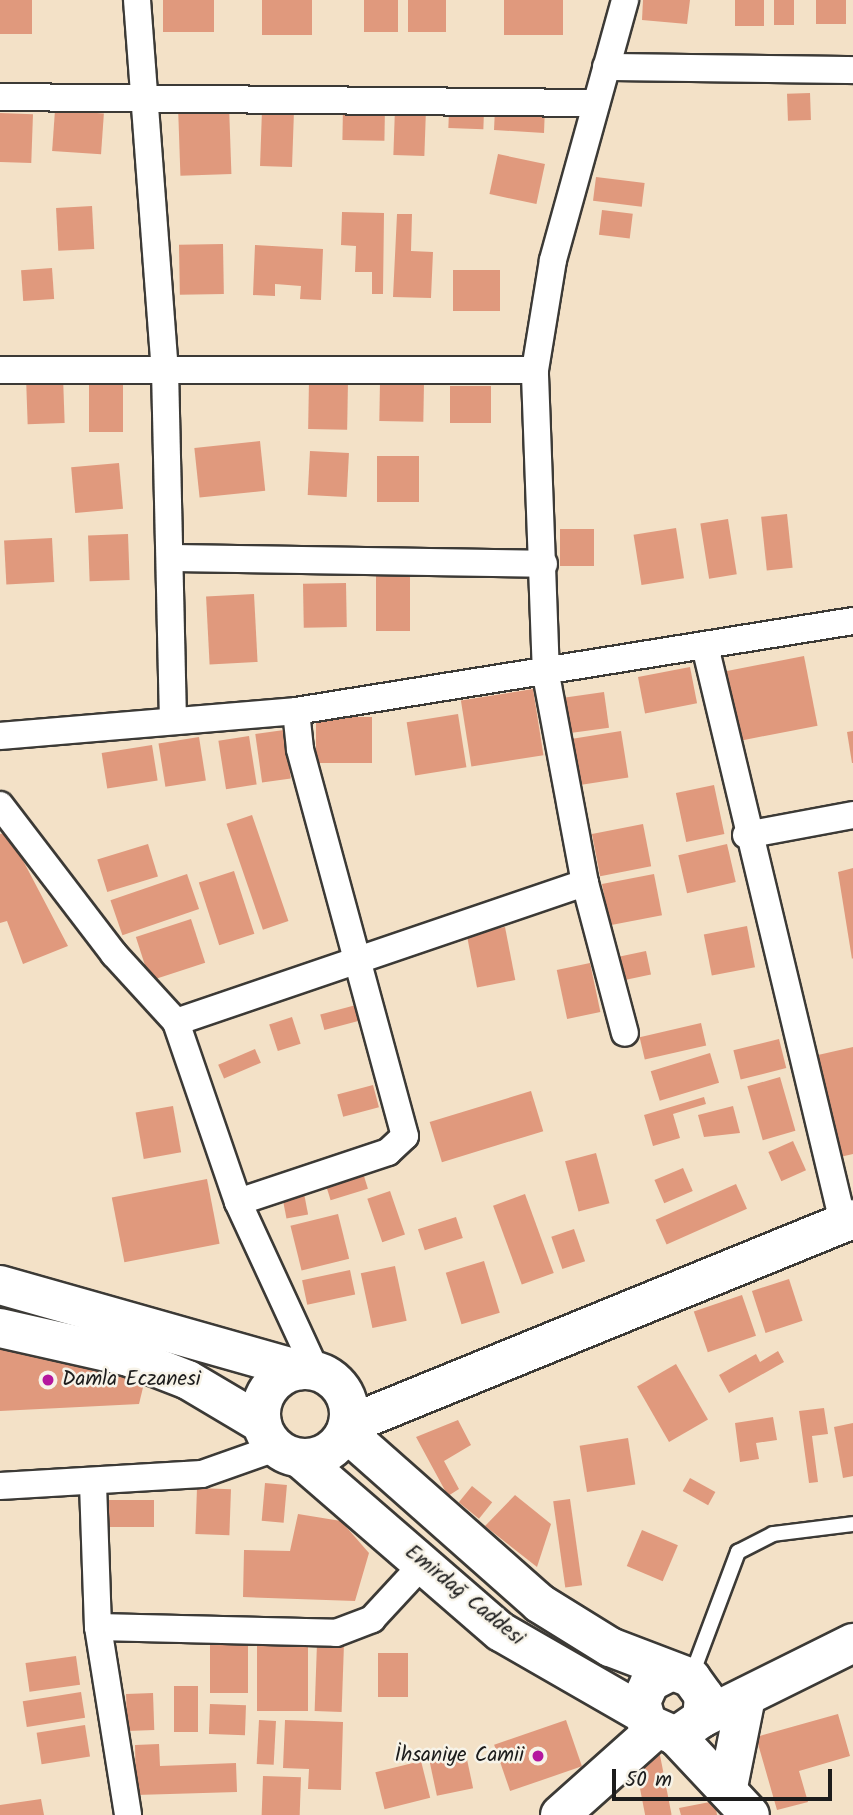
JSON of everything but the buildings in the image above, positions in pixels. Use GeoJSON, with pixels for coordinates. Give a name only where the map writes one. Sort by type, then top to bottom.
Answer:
{"type":"FeatureCollection","features":[{"type":"Feature","properties":{"kind":"main road"},"geometry":{"type":"LineString","coordinates":[[316,1373],[274,1383],[265,1395],[280,1443],[328,1452],[347,1428],[848,1220]]}},
{"type":"Feature","properties":{"kind":"main road"},"geometry":{"type":"LineString","coordinates":[[0,1285],[316,1373],[386,1387],[496,1365]]}},
{"type":"Feature","properties":{"kind":"main road","name":"Emirdağ Caddesi"},"geometry":{"type":"LineString","coordinates":[[0,1328],[130,1357],[188,1380],[280,1443],[501,1632],[679,1707]]}},
{"type":"Feature","properties":{"kind":"main road"},"geometry":{"type":"LineString","coordinates":[[316,1373],[348,1402],[347,1428]]}},
{"type":"Feature","properties":{"kind":"main road","name":"Emirdağ Caddesi"},"geometry":{"type":"LineString","coordinates":[[347,1428],[539,1603],[610,1647],[679,1707]]}},
{"type":"Feature","properties":{"kind":"main road"},"geometry":{"type":"LineString","coordinates":[[559,1815],[679,1707],[840,1651]]}},
{"type":"Feature","properties":{"kind":"main road"},"geometry":{"type":"LineString","coordinates":[[679,1707],[746,1697],[840,1651]]}},
{"type":"Feature","properties":{"kind":"main road"},"geometry":{"type":"LineString","coordinates":[[742,1803],[746,1697]]}},
{"type":"Feature","properties":{"kind":"main road"},"geometry":{"type":"LineString","coordinates":[[679,1707],[742,1803]]}},
{"type":"Feature","properties":{"kind":"street"},"geometry":{"type":"LineString","coordinates":[[137,0],[165,369],[173,717]]}},
{"type":"Feature","properties":{"kind":"street"},"geometry":{"type":"LineString","coordinates":[[625,0],[553,260],[535,370],[546,675],[585,883],[625,1033]]}},
{"type":"Feature","properties":{"kind":"street"},"geometry":{"type":"LineString","coordinates":[[606,66],[853,70]]}},
{"type":"Feature","properties":{"kind":"street"},"geometry":{"type":"LineString","coordinates":[[0,97],[596,103]]}},
{"type":"Feature","properties":{"kind":"street"},"geometry":{"type":"LineString","coordinates":[[0,369],[535,370]]}},
{"type":"Feature","properties":{"kind":"street"},"geometry":{"type":"LineString","coordinates":[[171,558],[544,564]]}},
{"type":"Feature","properties":{"kind":"street"},"geometry":{"type":"LineString","coordinates":[[0,736],[173,717],[296,711],[546,675],[853,621]]}},
{"type":"Feature","properties":{"kind":"street"},"geometry":{"type":"LineString","coordinates":[[705,646],[746,835],[848,1220]]}},
{"type":"Feature","properties":{"kind":"street"},"geometry":{"type":"LineString","coordinates":[[238,1202],[388,1152],[405,1136],[360,956],[300,749],[296,711]]}},
{"type":"Feature","properties":{"kind":"street"},"geometry":{"type":"LineString","coordinates":[[0,805],[114,954],[176,1022],[238,1202],[316,1373]]}},
{"type":"Feature","properties":{"kind":"street"},"geometry":{"type":"LineString","coordinates":[[746,835],[853,815]]}},
{"type":"Feature","properties":{"kind":"street"},"geometry":{"type":"LineString","coordinates":[[176,1022],[360,956],[585,883]]}},
{"type":"Feature","properties":{"kind":"street"},"geometry":{"type":"LineString","coordinates":[[0,1486],[93,1483],[202,1474],[280,1443]]}},
{"type":"Feature","properties":{"kind":"street"},"geometry":{"type":"LineString","coordinates":[[93,1483],[99,1627],[128,1815]]}},
{"type":"Feature","properties":{"kind":"street"},"geometry":{"type":"LineString","coordinates":[[99,1627],[336,1633],[372,1619],[423,1564]]}},
{"type":"Feature","properties":{"kind":"lane"},"geometry":{"type":"LineString","coordinates":[[679,1707],[738,1552],[773,1534],[853,1524]]}},
{"type":"Feature","properties":{"kind":"place","name":"Damla Eczanesi"},"geometry":{"type":"Point","coordinates":[48,1380]}},
{"type":"Feature","properties":{"kind":"place","name":"İhsaniye Camii"},"geometry":{"type":"Point","coordinates":[538,1756]}}]}
